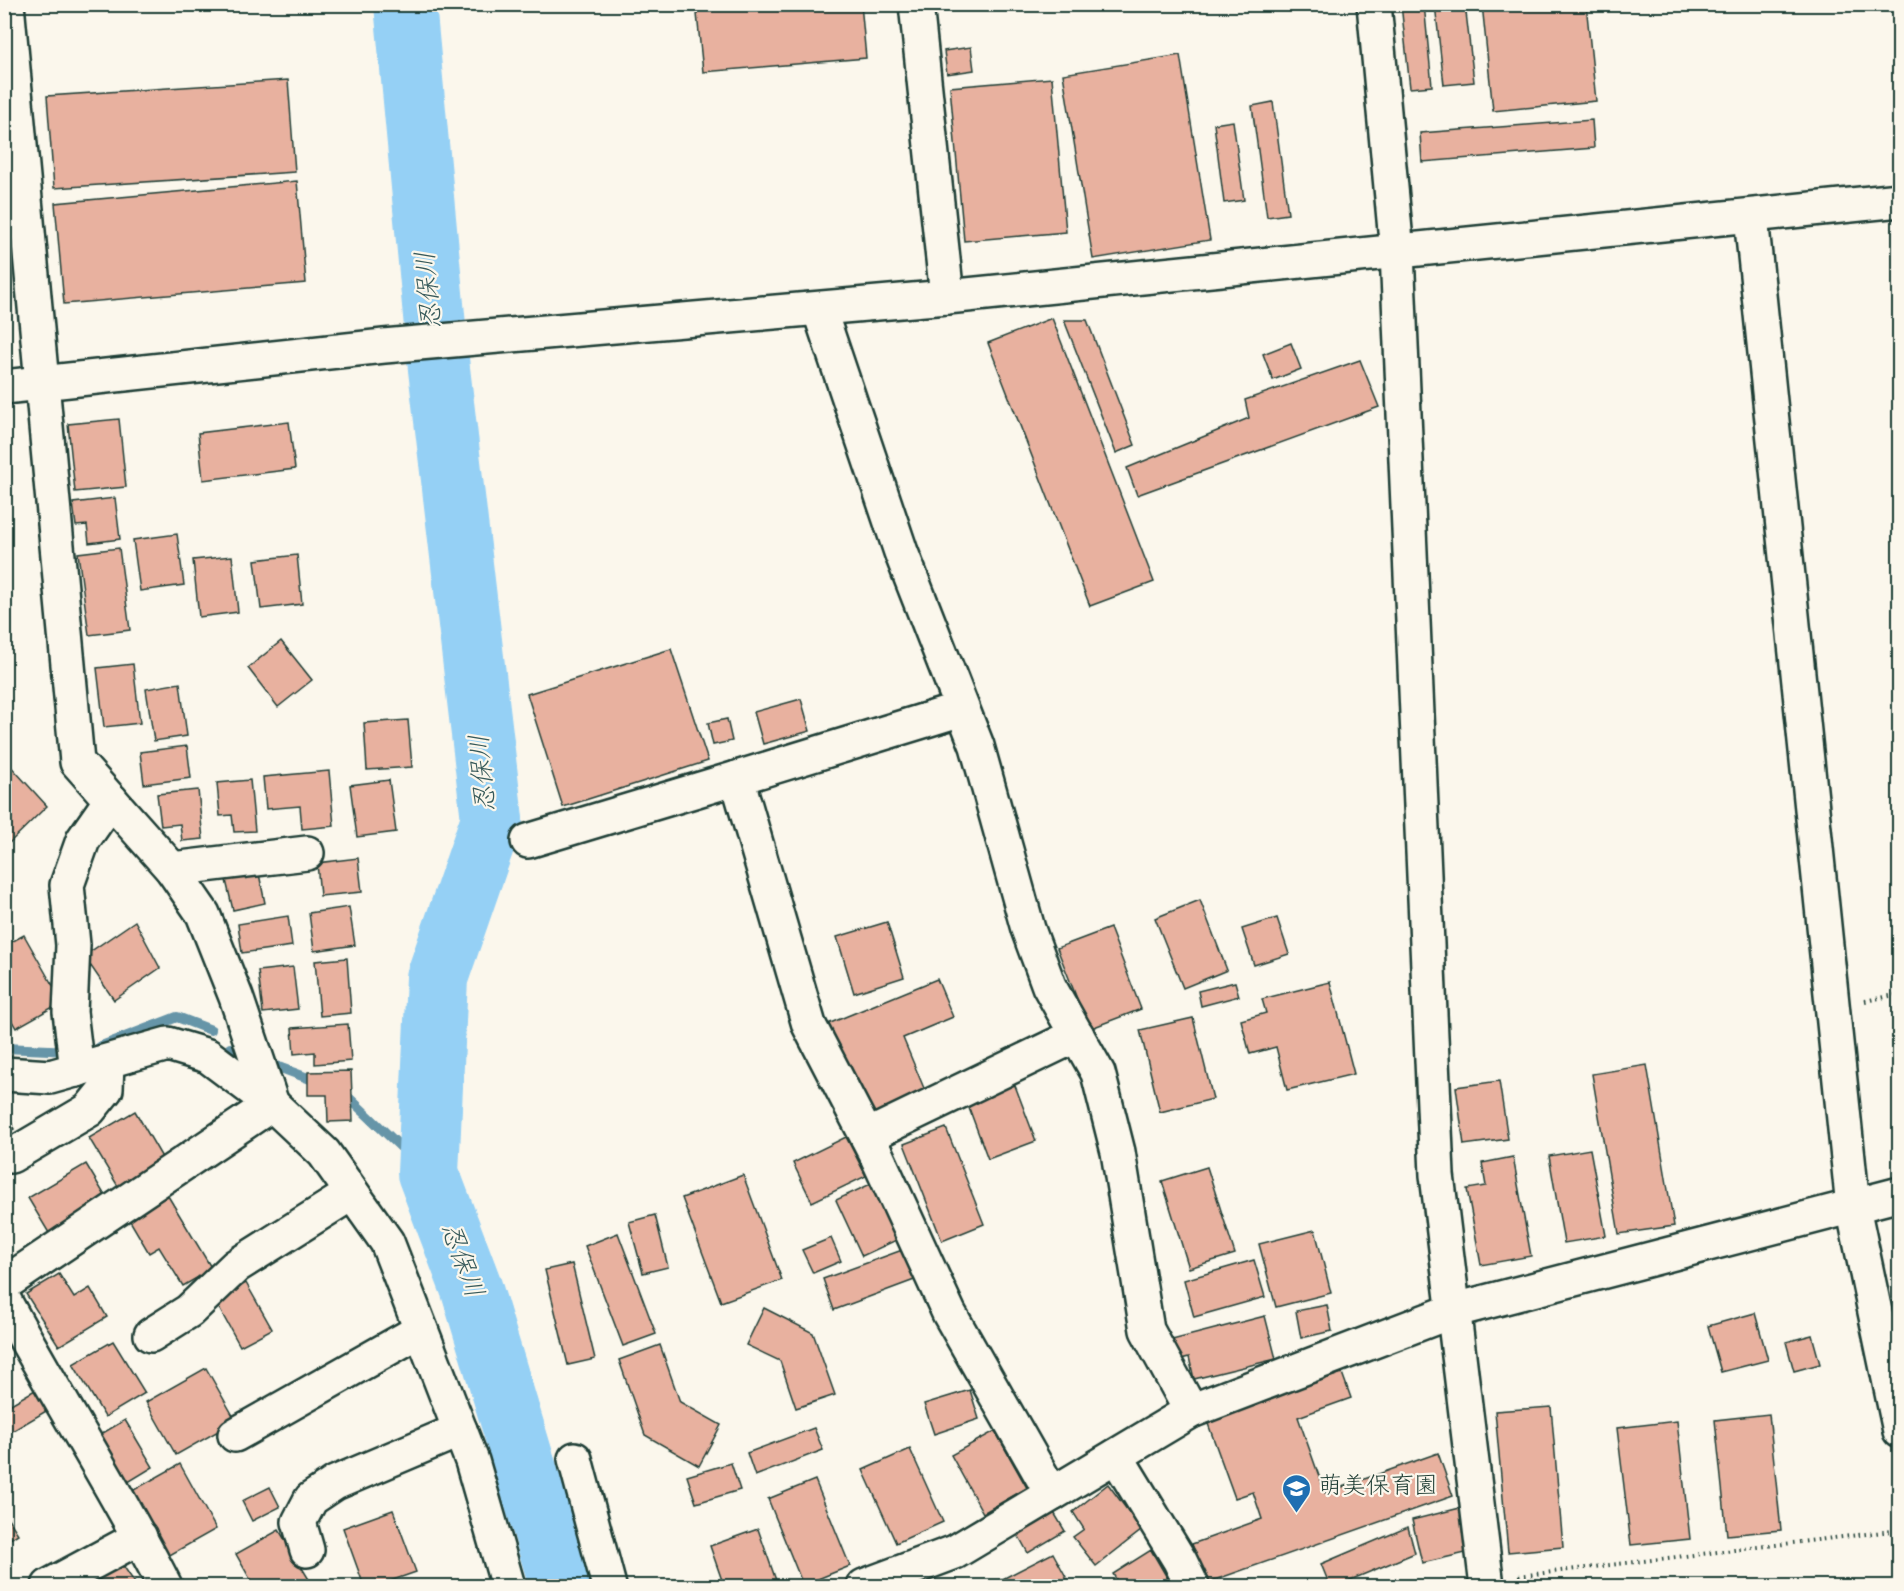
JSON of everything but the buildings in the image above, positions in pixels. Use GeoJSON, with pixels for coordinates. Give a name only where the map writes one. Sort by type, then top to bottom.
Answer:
{"type":"FeatureCollection","features":[{"type":"Feature","properties":{"kind":"street"},"geometry":{"type":"LineString","coordinates":[[7,4],[77,762],[172,869],[203,914],[236,997],[272,1104]]}},
{"type":"Feature","properties":{"kind":"street"},"geometry":{"type":"LineString","coordinates":[[916,4],[946,297]]}},
{"type":"Feature","properties":{"kind":"street"},"geometry":{"type":"LineString","coordinates":[[1374,4],[1397,252],[1437,1175],[1487,1583]]}},
{"type":"Feature","properties":{"kind":"street"},"geometry":{"type":"LineString","coordinates":[[4,387],[384,346],[946,297],[1750,217],[1899,200]]}},
{"type":"Feature","properties":{"kind":"street"},"geometry":{"type":"LineString","coordinates":[[1750,217],[1853,1207],[1899,1431]]}},
{"type":"Feature","properties":{"kind":"street"},"geometry":{"type":"LineString","coordinates":[[819,309],[901,552],[977,746],[1028,929],[1049,986],[1098,1073],[1118,1152],[1147,1330],[1191,1411]]}},
{"type":"Feature","properties":{"kind":"street"},"geometry":{"type":"LineString","coordinates":[[528,841],[962,708]]}},
{"type":"Feature","properties":{"kind":"street"},"geometry":{"type":"LineString","coordinates":[[737,778],[809,1025],[867,1136],[949,1313],[1052,1494]]}},
{"type":"Feature","properties":{"kind":"street"},"geometry":{"type":"LineString","coordinates":[[11,1156],[89,1110],[106,1089],[92,1066],[70,1012],[73,945],[67,885],[83,840],[111,801]]}},
{"type":"Feature","properties":{"kind":"street"},"geometry":{"type":"LineString","coordinates":[[172,869],[307,853]]}},
{"type":"Feature","properties":{"kind":"street"},"geometry":{"type":"LineString","coordinates":[[867,1136],[1077,1035]]}},
{"type":"Feature","properties":{"kind":"street"},"geometry":{"type":"LineString","coordinates":[[4,1074],[50,1077],[168,1044],[208,1056],[272,1104],[324,1153],[387,1242],[472,1461],[508,1587]]}},
{"type":"Feature","properties":{"kind":"street"},"geometry":{"type":"LineString","coordinates":[[4,1284],[272,1104]]}},
{"type":"Feature","properties":{"kind":"street"},"geometry":{"type":"LineString","coordinates":[[151,1335],[189,1311],[236,1266],[352,1193]]}},
{"type":"Feature","properties":{"kind":"street"},"geometry":{"type":"LineString","coordinates":[[870,1586],[956,1552],[1191,1411],[1455,1310],[1899,1194]]}},
{"type":"Feature","properties":{"kind":"street"},"geometry":{"type":"LineString","coordinates":[[4,1300],[45,1376],[140,1537],[165,1587]]}},
{"type":"Feature","properties":{"kind":"street"},"geometry":{"type":"LineString","coordinates":[[236,1435],[421,1330]]}},
{"type":"Feature","properties":{"kind":"street"},"geometry":{"type":"LineString","coordinates":[[307,1550],[299,1522],[311,1499],[335,1483],[460,1430]]}},
{"type":"Feature","properties":{"kind":"street"},"geometry":{"type":"LineString","coordinates":[[1116,1456],[1180,1561],[1192,1587]]}},
{"type":"Feature","properties":{"kind":"street"},"geometry":{"type":"LineString","coordinates":[[575,1459],[609,1587]]}},
{"type":"Feature","properties":{"kind":"street"},"geometry":{"type":"LineString","coordinates":[[49,1587],[140,1537]]}},
{"type":"Feature","properties":{"kind":"path"},"geometry":{"type":"LineString","coordinates":[[1487,1583],[1899,1530]]}},
{"type":"Feature","properties":{"kind":"waterway","name":"忍保川"},"geometry":{"type":"LineString","coordinates":[[405,4],[439,369],[492,819],[437,978],[428,1173],[471,1287],[561,1586]]}},
{"type":"Feature","properties":{"kind":"waterway"},"geometry":{"type":"LineString","coordinates":[[99,1047],[177,1017],[211,1030]]}},
{"type":"Feature","properties":{"kind":"waterway"},"geometry":{"type":"LineString","coordinates":[[4,1048],[72,1051]]}},
{"type":"Feature","properties":{"kind":"waterway"},"geometry":{"type":"LineString","coordinates":[[230,1048],[248,1055]]}},
{"type":"Feature","properties":{"kind":"waterway"},"geometry":{"type":"LineString","coordinates":[[265,1062],[321,1083]]}},
{"type":"Feature","properties":{"kind":"waterway"},"geometry":{"type":"LineString","coordinates":[[343,1092],[428,1173]]}},
{"type":"Feature","properties":{"kind":"place","name":"萌美保育園"},"geometry":{"type":"Point","coordinates":[1297,1514]}}]}
